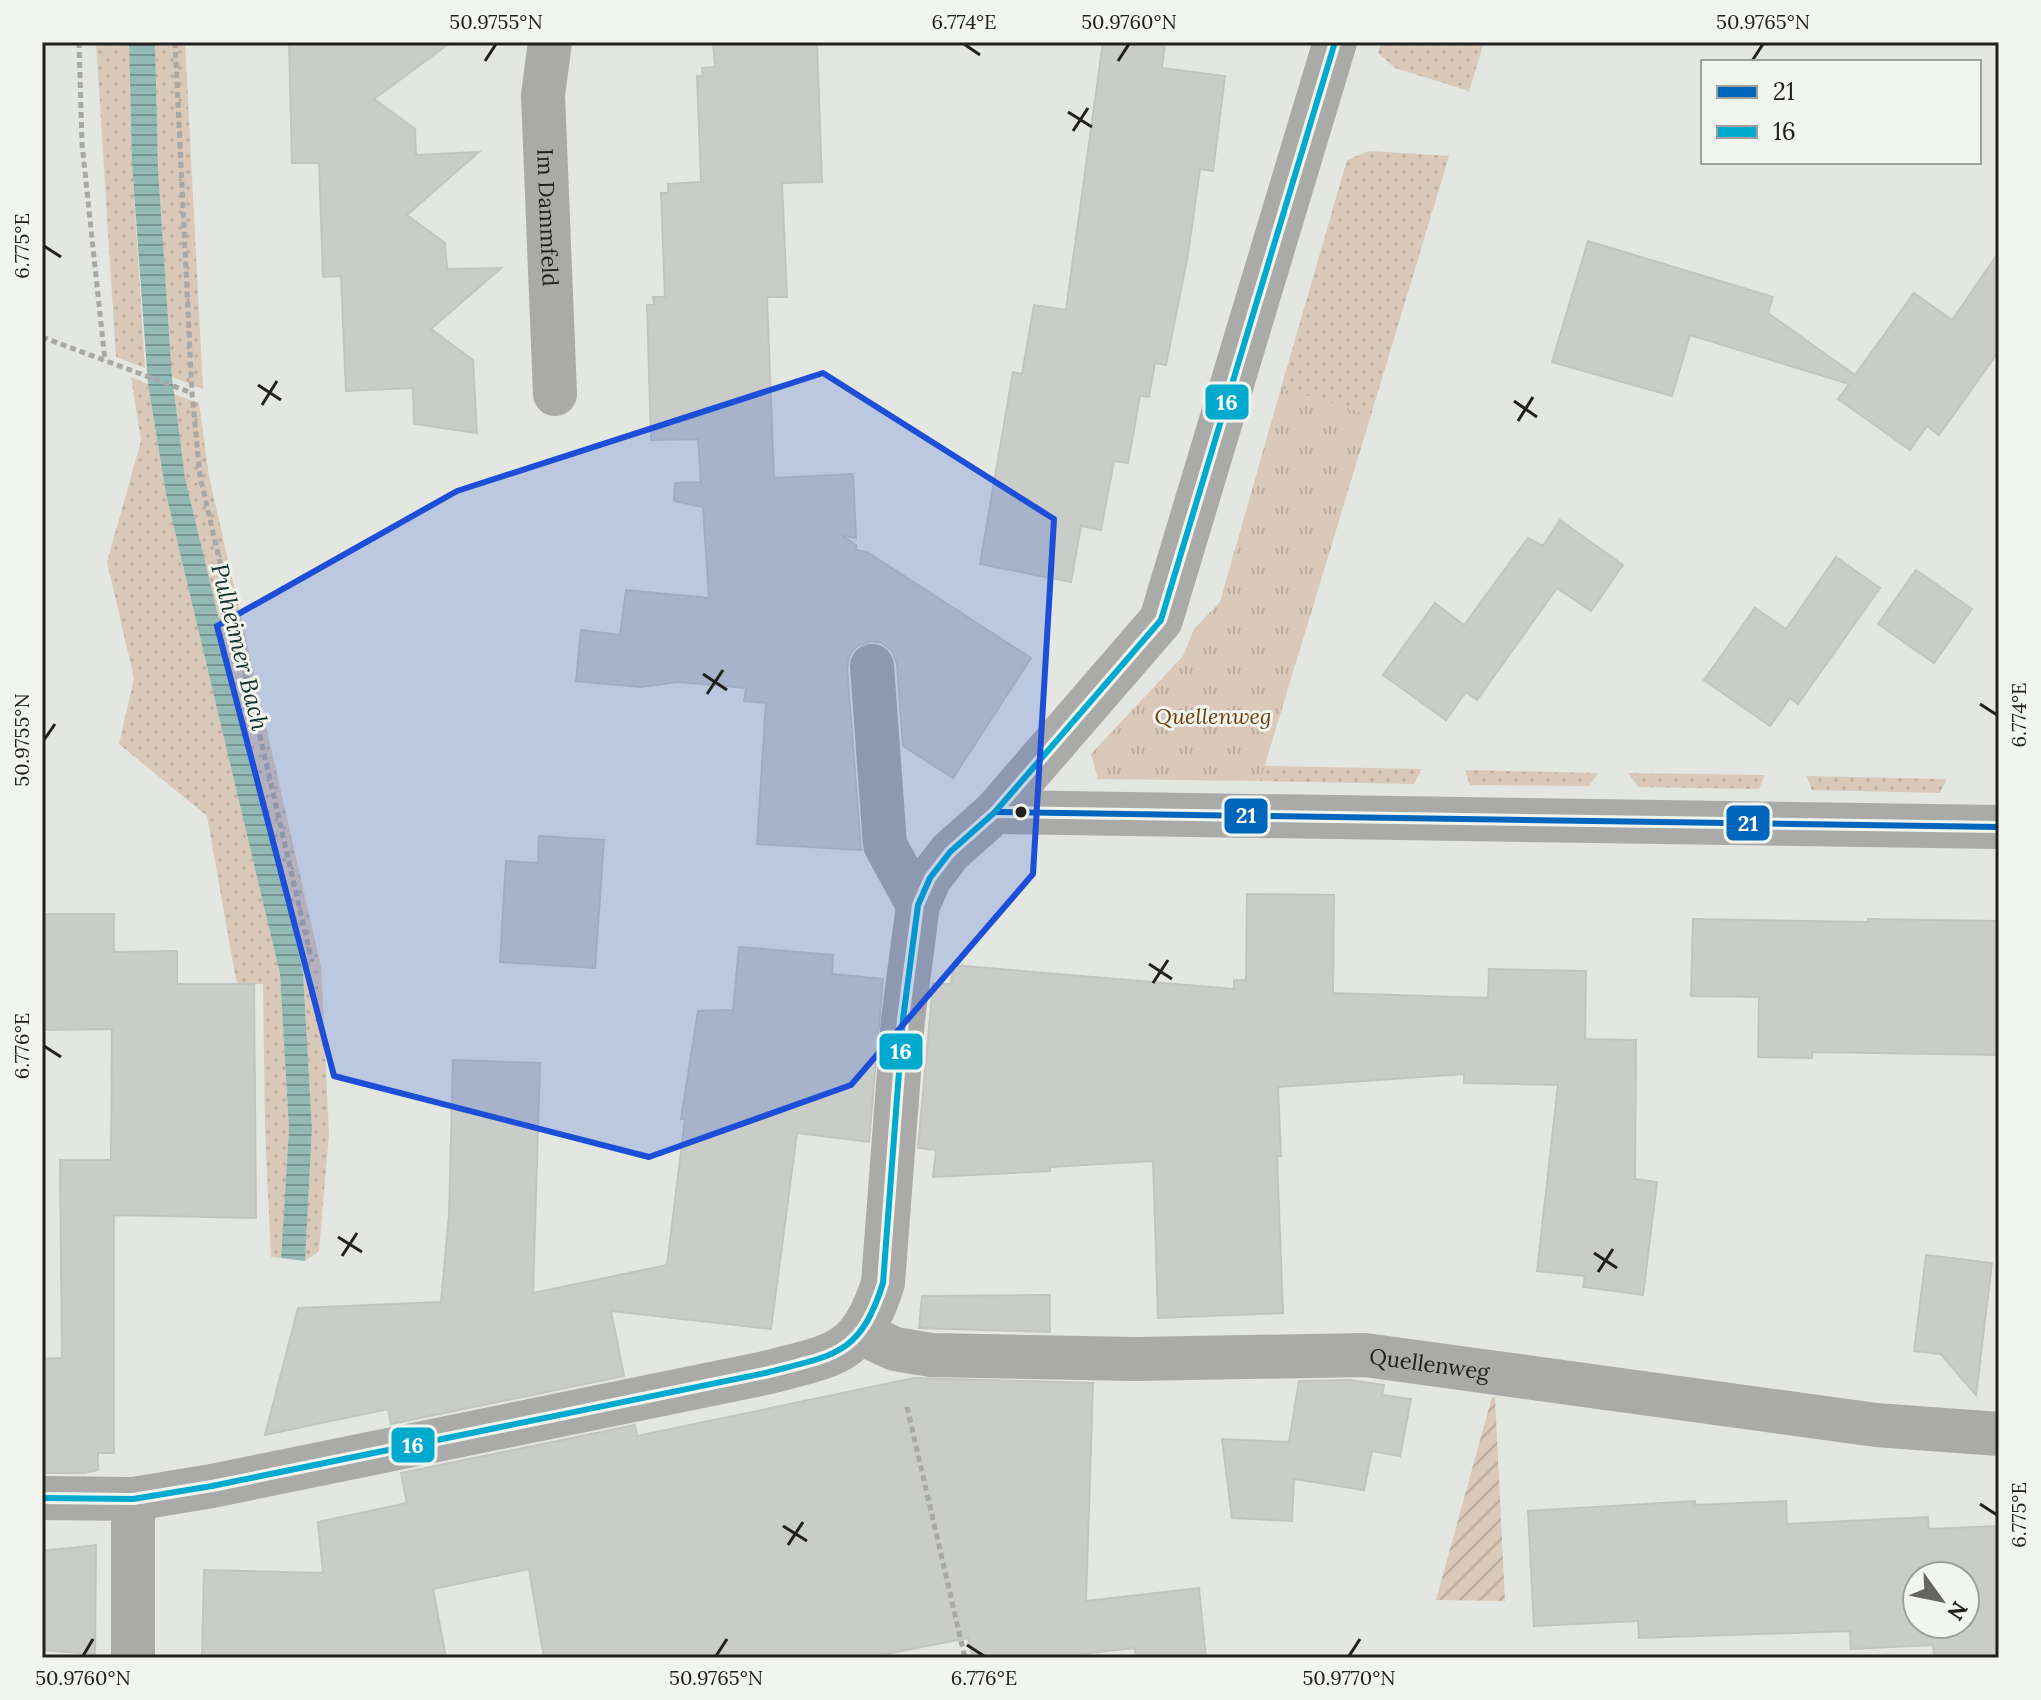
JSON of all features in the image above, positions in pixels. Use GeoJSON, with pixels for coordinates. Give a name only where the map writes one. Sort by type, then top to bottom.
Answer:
{"type":"FeatureCollection","features":[{"type":"Feature","properties":{"kind":"street","name":"Im Dammfeld"},"geometry":{"type":"LineString","coordinates":[[550,42],[543,95],[555,394]]}},
{"type":"Feature","properties":{"kind":"street"},"geometry":{"type":"LineString","coordinates":[[42,1498],[133,1499],[212,1486],[765,1373],[841,1350],[862,1334],[875,1309],[883,1283],[903,1019],[918,905],[930,878],[950,852],[995,812],[1161,620],[1335,42]]}},
{"type":"Feature","properties":{"kind":"street"},"geometry":{"type":"LineString","coordinates":[[872,666],[885,845],[918,905]]}},
{"type":"Feature","properties":{"kind":"street"},"geometry":{"type":"LineString","coordinates":[[995,812],[1999,827]]}},
{"type":"Feature","properties":{"kind":"street","name":"Quellenweg"},"geometry":{"type":"LineString","coordinates":[[862,1334],[895,1349],[931,1355],[1135,1359],[1365,1355],[1876,1425],[1999,1434]]}},
{"type":"Feature","properties":{"kind":"street"},"geometry":{"type":"LineString","coordinates":[[133,1499],[133,1658]]}},
{"type":"Feature","properties":{"kind":"path"},"geometry":{"type":"LineString","coordinates":[[79,42],[82,144],[105,361]]}},
{"type":"Feature","properties":{"kind":"path"},"geometry":{"type":"LineString","coordinates":[[175,42],[189,392],[200,476],[312,962]]}},
{"type":"Feature","properties":{"kind":"path"},"geometry":{"type":"LineString","coordinates":[[42,337],[189,392]]}},
{"type":"Feature","properties":{"kind":"path"},"geometry":{"type":"LineString","coordinates":[[862,1334],[901,1380],[965,1658]]}},
{"type":"Feature","properties":{"kind":"highlighted area"},"geometry":{"type":"Polygon","coordinates":[[[823,373],[1054,519],[1033,874],[851,1085],[649,1157],[334,1076],[217,626],[457,491],[823,373]]]}},
{"type":"Feature","properties":{"kind":"green space"},"geometry":{"type":"Polygon","coordinates":[[[96,42],[129,42],[132,164],[145,368],[116,357],[96,42]]]}},
{"type":"Feature","properties":{"kind":"green space"},"geometry":{"type":"Polygon","coordinates":[[[155,42],[185,42],[203,389],[172,377],[158,169],[155,42]]]}},
{"type":"Feature","properties":{"kind":"green space"},"geometry":{"type":"Polygon","coordinates":[[[1381,42],[1484,42],[1469,91],[1395,68],[1378,53],[1381,42]]]}},
{"type":"Feature","properties":{"kind":"green space"},"geometry":{"type":"Polygon","coordinates":[[[1369,151],[1449,156],[1371,415],[1281,388],[1347,160],[1369,151]]]}},
{"type":"Feature","properties":{"kind":"green space"},"geometry":{"type":"Polygon","coordinates":[[[131,377],[148,384],[166,494],[280,974],[289,1129],[281,1258],[271,1257],[263,984],[239,984],[236,980],[207,816],[119,744],[134,678],[107,562],[141,441],[131,377]]]}},
{"type":"Feature","properties":{"kind":"green space","name":"Quellenweg"},"geometry":{"type":"Polygon","coordinates":[[[1281,388],[1371,415],[1260,781],[1098,779],[1091,754],[1183,656],[1194,629],[1220,602],[1281,388]]]}},
{"type":"Feature","properties":{"kind":"green space"},"geometry":{"type":"Polygon","coordinates":[[[174,394],[199,403],[209,477],[321,967],[329,1134],[319,1251],[305,1261],[312,1129],[303,971],[185,479],[174,394]]]}},
{"type":"Feature","properties":{"kind":"green space"},"geometry":{"type":"Polygon","coordinates":[[[1264,766],[1422,769],[1414,784],[1260,781],[1264,766]]]}},
{"type":"Feature","properties":{"kind":"green space"},"geometry":{"type":"Polygon","coordinates":[[[1465,770],[1598,773],[1589,786],[1470,785],[1465,770]]]}},
{"type":"Feature","properties":{"kind":"green space"},"geometry":{"type":"Polygon","coordinates":[[[1628,773],[1765,775],[1759,789],[1638,787],[1628,773]]]}},
{"type":"Feature","properties":{"kind":"green space"},"geometry":{"type":"Polygon","coordinates":[[[1806,776],[1947,778],[1940,793],[1812,790],[1806,776]]]}},
{"type":"Feature","properties":{"kind":"green space"},"geometry":{"type":"Polygon","coordinates":[[[1492,1397],[1495,1398],[1505,1601],[1436,1600],[1492,1397]]]}},
{"type":"Feature","properties":{"kind":"water"},"geometry":{"type":"Polygon","coordinates":[[[129,42],[155,42],[158,169],[172,377],[185,478],[303,971],[312,1129],[305,1261],[281,1258],[289,1129],[280,974],[166,494],[148,384],[132,164],[129,42]]]}},
{"type":"Feature","properties":{"kind":"building"},"geometry":{"type":"Polygon","coordinates":[[[289,42],[451,42],[374,99],[415,129],[416,155],[479,152],[407,215],[445,243],[447,269],[501,268],[431,329],[473,360],[477,433],[414,424],[413,388],[346,391],[341,276],[323,277],[319,163],[292,163],[289,42]]]}},
{"type":"Feature","properties":{"kind":"building"},"geometry":{"type":"Polygon","coordinates":[[[713,42],[817,42],[822,182],[782,183],[787,297],[767,297],[774,478],[853,474],[856,538],[841,535],[856,545],[856,550],[867,552],[1031,658],[953,778],[903,746],[897,664],[892,651],[882,643],[871,641],[857,646],[849,656],[847,668],[861,850],[757,844],[766,703],[744,701],[746,688],[678,682],[641,687],[576,681],[581,630],[620,635],[626,590],[709,598],[703,507],[674,501],[675,483],[701,482],[698,439],[651,440],[647,305],[654,305],[653,297],[665,297],[661,193],[668,193],[668,184],[701,182],[697,76],[703,76],[702,68],[715,67],[713,42]]]}},
{"type":"Feature","properties":{"kind":"building"},"geometry":{"type":"Polygon","coordinates":[[[1103,42],[1165,42],[1162,68],[1225,76],[1213,171],[1200,169],[1188,254],[1166,365],[1155,363],[1149,397],[1140,396],[1128,463],[1114,461],[1101,530],[1081,526],[1071,582],[980,564],[1013,372],[1022,374],[1034,305],[1066,310],[1103,42]]]}},
{"type":"Feature","properties":{"kind":"building"},"geometry":{"type":"Polygon","coordinates":[[[1588,241],[1773,297],[1768,313],[1855,375],[1914,293],[1952,320],[1999,252],[1999,351],[1939,435],[1927,426],[1910,450],[1838,399],[1849,384],[1690,335],[1672,396],[1552,362],[1588,241]]]}},
{"type":"Feature","properties":{"kind":"building"},"geometry":{"type":"Polygon","coordinates":[[[1560,520],[1623,565],[1591,611],[1557,588],[1477,700],[1466,692],[1446,720],[1383,675],[1435,603],[1464,625],[1528,538],[1543,546],[1560,520]]]}},
{"type":"Feature","properties":{"kind":"building"},"geometry":{"type":"Polygon","coordinates":[[[1836,557],[1880,588],[1798,704],[1790,698],[1770,726],[1704,680],[1755,608],[1786,629],[1836,557]]]}},
{"type":"Feature","properties":{"kind":"building"},"geometry":{"type":"Polygon","coordinates":[[[1916,570],[1972,609],[1934,663],[1878,624],[1916,570]]]}},
{"type":"Feature","properties":{"kind":"building"},"geometry":{"type":"Polygon","coordinates":[[[539,836],[604,840],[595,968],[500,962],[506,861],[538,863],[539,836]]]}},
{"type":"Feature","properties":{"kind":"building"},"geometry":{"type":"Polygon","coordinates":[[[1247,894],[1334,895],[1333,993],[1488,998],[1489,969],[1586,971],[1585,1039],[1636,1040],[1635,1179],[1657,1182],[1643,1295],[1583,1287],[1585,1276],[1537,1271],[1558,1085],[1464,1083],[1464,1074],[1278,1087],[1281,1156],[1277,1156],[1283,1313],[1158,1318],[1153,1161],[1050,1167],[1050,1171],[933,1177],[936,1150],[918,1148],[933,983],[951,984],[953,965],[1234,989],[1234,980],[1246,980],[1247,894]]]}},
{"type":"Feature","properties":{"kind":"building"},"geometry":{"type":"Polygon","coordinates":[[[42,914],[114,914],[114,952],[177,951],[177,984],[254,984],[256,1218],[114,1215],[114,1453],[98,1453],[98,1470],[84,1473],[42,1473],[42,1359],[62,1358],[60,1160],[111,1160],[112,1029],[42,1030],[42,914]]]}},
{"type":"Feature","properties":{"kind":"building"},"geometry":{"type":"Polygon","coordinates":[[[1693,919],[1999,921],[1999,1055],[1812,1052],[1812,1058],[1758,1057],[1759,997],[1691,996],[1693,919]]]}},
{"type":"Feature","properties":{"kind":"building"},"geometry":{"type":"Polygon","coordinates":[[[739,947],[833,955],[832,974],[883,979],[869,1142],[797,1133],[771,1329],[611,1311],[624,1376],[391,1424],[388,1409],[265,1435],[298,1308],[441,1302],[449,1214],[453,1060],[540,1063],[533,1293],[667,1265],[685,1119],[681,1119],[698,1011],[733,1010],[739,947]]]}},
{"type":"Feature","properties":{"kind":"building"},"geometry":{"type":"Polygon","coordinates":[[[1926,1255],[1992,1263],[1976,1395],[1941,1354],[1914,1351],[1926,1255]]]}},
{"type":"Feature","properties":{"kind":"building"},"geometry":{"type":"Polygon","coordinates":[[[1050,1295],[1050,1332],[919,1328],[922,1296],[1050,1295]]]}},
{"type":"Feature","properties":{"kind":"building"},"geometry":{"type":"Polygon","coordinates":[[[914,1378],[1093,1383],[1086,1601],[1199,1588],[1206,1658],[1136,1658],[1135,1648],[1045,1658],[973,1658],[968,1638],[866,1658],[544,1658],[529,1569],[433,1589],[446,1658],[202,1658],[204,1570],[323,1573],[318,1522],[407,1503],[401,1473],[635,1425],[637,1436],[914,1378]]]}},
{"type":"Feature","properties":{"kind":"building"},"geometry":{"type":"Polygon","coordinates":[[[1350,1380],[1384,1385],[1382,1395],[1411,1399],[1400,1456],[1372,1451],[1364,1490],[1294,1479],[1292,1521],[1232,1518],[1222,1439],[1289,1442],[1299,1381],[1350,1380]]]}},
{"type":"Feature","properties":{"kind":"building"},"geometry":{"type":"Polygon","coordinates":[[[1695,1501],[1695,1505],[1786,1501],[1787,1524],[1928,1517],[1929,1529],[1999,1526],[1999,1657],[1934,1658],[1933,1645],[1851,1649],[1850,1631],[1639,1638],[1638,1621],[1534,1626],[1528,1511],[1695,1501]]]}},
{"type":"Feature","properties":{"kind":"building"},"geometry":{"type":"Polygon","coordinates":[[[96,1545],[95,1654],[42,1650],[42,1551],[96,1545]]]}},
{"type":"Feature","properties":{"kind":"transit line","name":"16"},"geometry":{"type":"LineString","coordinates":[[42,1498],[133,1499],[212,1486],[765,1373],[827,1356],[854,1339],[865,1325],[883,1283],[903,1019],[918,905],[930,878],[950,852],[995,812],[1161,620],[1335,42]]}},
{"type":"Feature","properties":{"kind":"transit line","name":"21"},"geometry":{"type":"LineString","coordinates":[[995,812],[1999,827]]}},
{"type":"Feature","properties":{"kind":"water label","name":"Pulheimer Bach"},"geometry":{"type":"Point","coordinates":[240,647]}}]}
